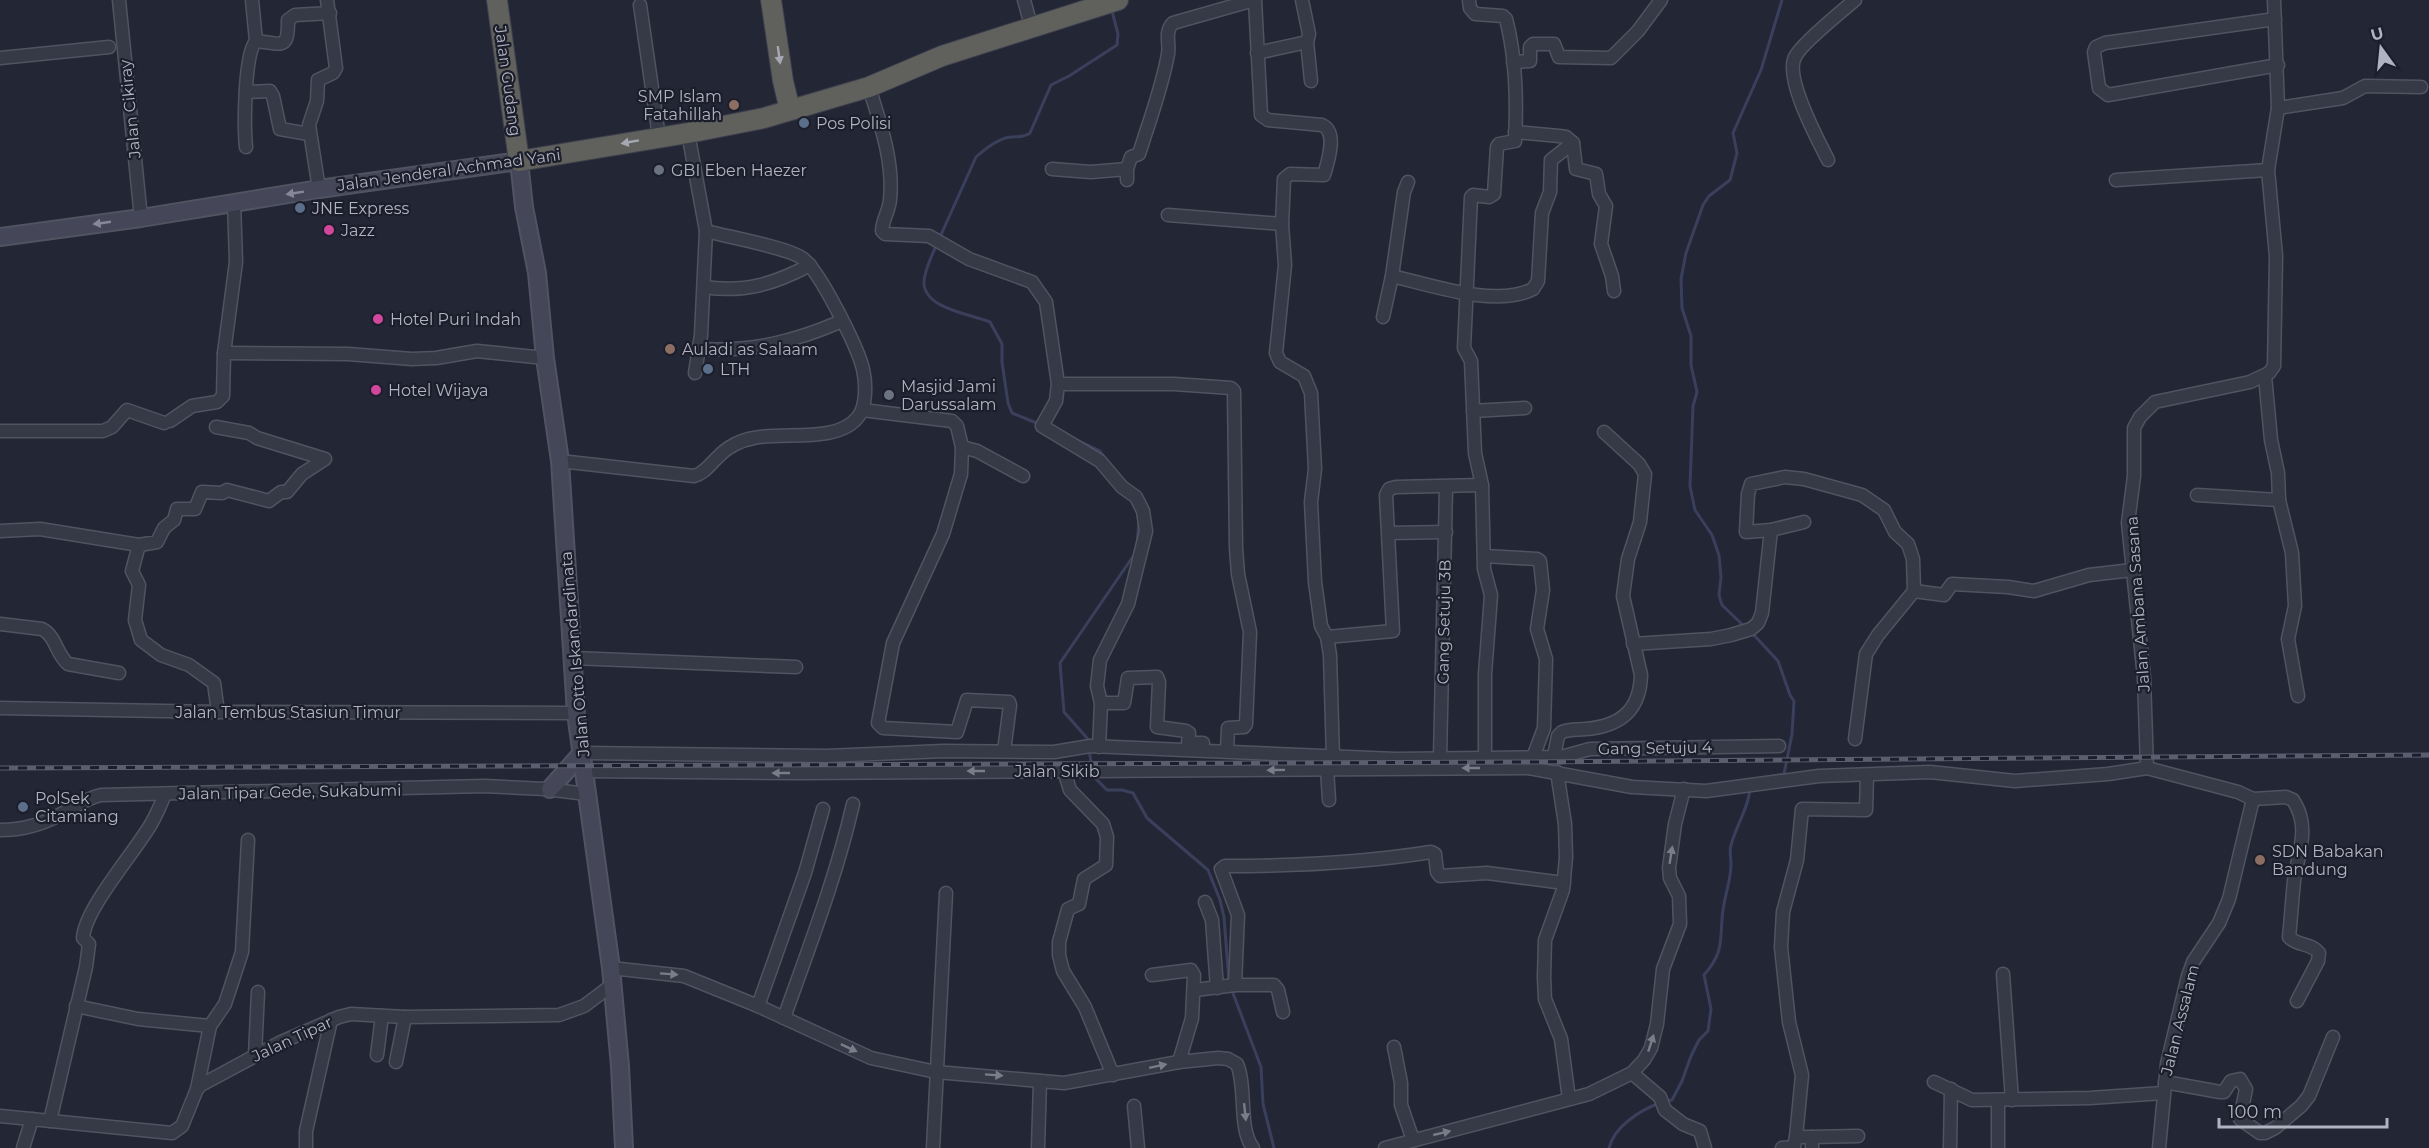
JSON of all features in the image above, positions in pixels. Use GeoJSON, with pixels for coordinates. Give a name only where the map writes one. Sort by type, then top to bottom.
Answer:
{"type":"FeatureCollection","features":[{"type":"Feature","properties":{"kind":"highway","name":"Jalan Gudang"},"geometry":{"type":"LineString","coordinates":[[497,0],[519,161]]}},
{"type":"Feature","properties":{"kind":"highway"},"geometry":{"type":"LineString","coordinates":[[771,0],[783,81],[790,110]]}},
{"type":"Feature","properties":{"kind":"highway","name":"Jalan Jenderal Achmad Yani"},"geometry":{"type":"LineString","coordinates":[[519,161],[764,118],[869,87],[942,56],[1032,29],[1106,2]]}},
{"type":"Feature","properties":{"kind":"main road","name":"Jalan Jenderal Achmad Yani"},"geometry":{"type":"LineString","coordinates":[[0,237],[519,161]]}},
{"type":"Feature","properties":{"kind":"main road","name":"Jalan Otto Iskandardinata"},"geometry":{"type":"LineString","coordinates":[[519,161],[524,207],[537,273],[544,358],[560,461],[576,713],[611,968],[620,1066],[624,1148]]}},
{"type":"Feature","properties":{"kind":"main road"},"geometry":{"type":"LineString","coordinates":[[550,789],[582,753]]}},
{"type":"Feature","properties":{"kind":"street","name":"Jalan Cikiray"},"geometry":{"type":"LineString","coordinates":[[118,0],[141,218]]}},
{"type":"Feature","properties":{"kind":"street"},"geometry":{"type":"LineString","coordinates":[[246,147],[246,92],[251,47],[256,41],[252,0]]}},
{"type":"Feature","properties":{"kind":"street"},"geometry":{"type":"LineString","coordinates":[[319,189],[309,134],[309,121],[317,101],[318,80],[333,73],[336,68],[327,0]]}},
{"type":"Feature","properties":{"kind":"street"},"geometry":{"type":"LineString","coordinates":[[1024,0],[1032,29]]}},
{"type":"Feature","properties":{"kind":"street"},"geometry":{"type":"LineString","coordinates":[[1052,169],[1127,174],[1131,158],[1139,154],[1151,122],[1168,55],[1167,36],[1170,26],[1173,23],[1255,0],[1261,115],[1264,118],[1328,127],[1331,134],[1324,175],[1290,174],[1284,179],[1282,224],[1285,265],[1276,353],[1280,362],[1304,376],[1311,393],[1315,469],[1311,502],[1315,582],[1321,626],[1327,637],[1330,655],[1329,800]]}},
{"type":"Feature","properties":{"kind":"street"},"geometry":{"type":"LineString","coordinates":[[1302,0],[1309,34],[1307,42],[1311,81]]}},
{"type":"Feature","properties":{"kind":"street"},"geometry":{"type":"LineString","coordinates":[[1469,0],[1474,14],[1503,16],[1506,19],[1513,62],[1515,132],[1515,142],[1499,144],[1497,147],[1494,194],[1489,197],[1473,195],[1471,198],[1466,293],[1464,348],[1471,361],[1475,453],[1482,486],[1484,556],[1491,606],[1485,674],[1485,757]]}},
{"type":"Feature","properties":{"kind":"street"},"geometry":{"type":"LineString","coordinates":[[1828,160],[1801,101],[1793,63],[1803,47],[1855,0]]}},
{"type":"Feature","properties":{"kind":"street"},"geometry":{"type":"LineString","coordinates":[[2274,0],[2278,108],[2268,170],[2276,256],[2274,358],[2272,371],[2265,376],[2271,440],[2278,473],[2279,500],[2292,553],[2295,606],[2288,639],[2298,696]]}},
{"type":"Feature","properties":{"kind":"street"},"geometry":{"type":"LineString","coordinates":[[1513,62],[1530,61],[1530,47],[1533,44],[1554,44],[1559,57],[1611,58],[1638,31],[1658,1]]}},
{"type":"Feature","properties":{"kind":"street"},"geometry":{"type":"LineString","coordinates":[[640,5],[659,137]]}},
{"type":"Feature","properties":{"kind":"street"},"geometry":{"type":"LineString","coordinates":[[256,41],[280,44],[288,38],[288,20],[295,15],[330,13]]}},
{"type":"Feature","properties":{"kind":"street"},"geometry":{"type":"LineString","coordinates":[[2275,19],[2105,43],[2096,47],[2094,52],[2099,88],[2108,95],[2278,65]]}},
{"type":"Feature","properties":{"kind":"street"},"geometry":{"type":"LineString","coordinates":[[1257,53],[1307,42]]}},
{"type":"Feature","properties":{"kind":"street"},"geometry":{"type":"LineString","coordinates":[[0,58],[109,47]]}},
{"type":"Feature","properties":{"kind":"street"},"geometry":{"type":"LineString","coordinates":[[2278,108],[2343,98],[2365,86],[2421,87]]}},
{"type":"Feature","properties":{"kind":"street"},"geometry":{"type":"LineString","coordinates":[[869,87],[884,135],[890,174],[890,202],[882,231],[885,234],[929,236],[969,259],[1032,282],[1046,303],[1058,384],[1056,401],[1042,424],[1100,461],[1122,487],[1141,503],[1146,531],[1128,604],[1100,660],[1097,686],[1101,703],[1101,725],[1094,746]]}},
{"type":"Feature","properties":{"kind":"street"},"geometry":{"type":"LineString","coordinates":[[246,92],[270,91],[280,129],[309,134]]}},
{"type":"Feature","properties":{"kind":"street"},"geometry":{"type":"LineString","coordinates":[[1515,132],[1566,137],[1573,143],[1575,168],[1596,174],[1599,194],[1605,203],[1601,244],[1614,291]]}},
{"type":"Feature","properties":{"kind":"street"},"geometry":{"type":"LineString","coordinates":[[688,133],[706,231],[704,287],[695,373]]}},
{"type":"Feature","properties":{"kind":"street"},"geometry":{"type":"LineString","coordinates":[[1392,276],[1466,293],[1512,294],[1529,291],[1537,285],[1542,213],[1550,192],[1551,160],[1573,143]]}},
{"type":"Feature","properties":{"kind":"street"},"geometry":{"type":"LineString","coordinates":[[2116,180],[2268,170]]}},
{"type":"Feature","properties":{"kind":"street"},"geometry":{"type":"LineString","coordinates":[[1383,317],[1392,276],[1404,192],[1408,182]]}},
{"type":"Feature","properties":{"kind":"street"},"geometry":{"type":"LineString","coordinates":[[0,432],[103,431],[112,427],[127,410],[167,422],[192,406],[213,404],[221,399],[223,396],[224,353],[236,262],[234,202]]}},
{"type":"Feature","properties":{"kind":"street"},"geometry":{"type":"LineString","coordinates":[[1168,214],[1282,224]]}},
{"type":"Feature","properties":{"kind":"street"},"geometry":{"type":"LineString","coordinates":[[560,461],[694,476],[703,473],[727,449],[747,439],[832,432],[853,422],[862,410],[863,366],[842,321],[810,265],[794,253],[706,231]]}},
{"type":"Feature","properties":{"kind":"street"},"geometry":{"type":"LineString","coordinates":[[704,287],[734,290],[775,282],[810,265]]}},
{"type":"Feature","properties":{"kind":"street"},"geometry":{"type":"LineString","coordinates":[[699,349],[747,350],[815,333],[842,321]]}},
{"type":"Feature","properties":{"kind":"street"},"geometry":{"type":"LineString","coordinates":[[224,353],[348,354],[412,359],[436,358],[477,351],[544,358]]}},
{"type":"Feature","properties":{"kind":"street","name":"Jalan Ambana Sasana"},"geometry":{"type":"LineString","coordinates":[[2147,768],[2144,678],[2128,523],[2134,476],[2134,428],[2140,417],[2155,402],[2250,382],[2265,376]]}},
{"type":"Feature","properties":{"kind":"street"},"geometry":{"type":"LineString","coordinates":[[1058,384],[1174,384],[1231,388],[1234,391],[1236,548],[1238,574],[1250,632],[1246,724],[1244,727],[1228,728],[1227,751]]}},
{"type":"Feature","properties":{"kind":"street"},"geometry":{"type":"LineString","coordinates":[[1473,411],[1525,408]]}},
{"type":"Feature","properties":{"kind":"street"},"geometry":{"type":"LineString","coordinates":[[862,410],[952,421],[957,426],[962,447],[961,474],[943,534],[893,643],[878,720],[879,725],[883,728],[927,732],[958,731],[967,700],[1009,702],[1004,751]]}},
{"type":"Feature","properties":{"kind":"street"},"geometry":{"type":"LineString","coordinates":[[0,531],[40,529],[139,544],[157,542],[164,528],[174,520],[177,509],[195,509],[202,492],[222,493],[227,490],[269,501],[281,492],[287,492],[302,474],[325,459],[257,438],[249,433],[216,428]]}},
{"type":"Feature","properties":{"kind":"street"},"geometry":{"type":"LineString","coordinates":[[1554,756],[1558,736],[1562,732],[1615,723],[1624,718],[1631,709],[1641,685],[1641,675],[1632,644],[1623,596],[1628,559],[1640,522],[1645,474],[1639,464],[1604,432]]}},
{"type":"Feature","properties":{"kind":"street"},"geometry":{"type":"LineString","coordinates":[[962,447],[1023,476]]}},
{"type":"Feature","properties":{"kind":"street"},"geometry":{"type":"LineString","coordinates":[[1804,522],[1771,530],[1746,531],[1751,484],[1773,478],[1794,478],[1862,495],[1884,510],[1895,532],[1908,544],[1913,559],[1914,591],[1878,635],[1866,654],[1855,738]]}},
{"type":"Feature","properties":{"kind":"street"},"geometry":{"type":"LineString","coordinates":[[1327,637],[1393,631],[1386,495],[1389,489],[1482,486]]}},
{"type":"Feature","properties":{"kind":"street","name":"Gang Setuju 3B"},"geometry":{"type":"LineString","coordinates":[[1440,758],[1446,487]]}},
{"type":"Feature","properties":{"kind":"street"},"geometry":{"type":"LineString","coordinates":[[2197,495],[2279,500]]}},
{"type":"Feature","properties":{"kind":"street"},"geometry":{"type":"LineString","coordinates":[[1632,644],[1711,639],[1751,629],[1758,623],[1762,613],[1771,530]]}},
{"type":"Feature","properties":{"kind":"street"},"geometry":{"type":"LineString","coordinates":[[1389,533],[1446,532]]}},
{"type":"Feature","properties":{"kind":"street"},"geometry":{"type":"LineString","coordinates":[[139,544],[132,571],[139,585],[135,620],[141,640],[161,655],[189,665],[214,683],[218,712]]}},
{"type":"Feature","properties":{"kind":"street"},"geometry":{"type":"LineString","coordinates":[[1484,556],[1538,559],[1540,561],[1543,590],[1537,629],[1546,659],[1544,728],[1531,762]]}},
{"type":"Feature","properties":{"kind":"street"},"geometry":{"type":"LineString","coordinates":[[1914,591],[1944,595],[1952,584],[2034,591],[2081,577],[2132,570]]}},
{"type":"Feature","properties":{"kind":"street"},"geometry":{"type":"LineString","coordinates":[[0,624],[42,629],[48,632],[68,664],[119,673]]}},
{"type":"Feature","properties":{"kind":"street"},"geometry":{"type":"LineString","coordinates":[[573,658],[796,667]]}},
{"type":"Feature","properties":{"kind":"street"},"geometry":{"type":"LineString","coordinates":[[1101,703],[1124,703],[1128,678],[1157,677],[1159,682],[1157,727],[1186,731],[1189,734],[1188,743],[1211,743]]}},
{"type":"Feature","properties":{"kind":"street","name":"Jalan Tembus Stasiun Timur"},"geometry":{"type":"LineString","coordinates":[[0,708],[218,712],[576,713]]}},
{"type":"Feature","properties":{"kind":"street"},"geometry":{"type":"LineString","coordinates":[[927,732],[928,752]]}},
{"type":"Feature","properties":{"kind":"street"},"geometry":{"type":"LineString","coordinates":[[582,753],[827,756],[928,752],[1054,752],[1094,746],[1227,751],[1330,763],[1485,757],[1531,762],[1557,772],[1632,787],[1706,791],[1806,779],[1868,775],[1930,772],[2015,781],[2108,774],[2147,768],[2238,792],[2253,799],[2286,797],[2293,800],[2303,824],[2289,937],[2292,941],[2314,947],[2319,956],[2296,1001]]}},
{"type":"Feature","properties":{"kind":"street","name":"Gang Setuju 4"},"geometry":{"type":"LineString","coordinates":[[1531,762],[1590,749],[1779,746]]}},
{"type":"Feature","properties":{"kind":"street","name":"Jalan Sikib"},"geometry":{"type":"LineString","coordinates":[[584,771],[687,774],[1064,771],[1330,763],[1531,762]]}},
{"type":"Feature","properties":{"kind":"street"},"geometry":{"type":"LineString","coordinates":[[1064,771],[1070,790],[1102,824],[1107,837],[1106,865],[1084,879],[1079,904],[1068,909],[1059,942],[1059,955],[1063,971],[1085,1007],[1113,1075]]}},
{"type":"Feature","properties":{"kind":"street"},"geometry":{"type":"LineString","coordinates":[[1557,772],[1565,824],[1564,883],[1545,940],[1544,977],[1545,999],[1561,1039],[1569,1099]]}},
{"type":"Feature","properties":{"kind":"street"},"geometry":{"type":"LineString","coordinates":[[1782,1148],[1794,1147],[1802,1075],[1789,1022],[1781,947],[1783,912],[1797,860],[1801,810],[1804,808],[1840,811],[1866,810],[1868,775]]}},
{"type":"Feature","properties":{"kind":"street","name":"Jalan Tipar Gede, Sukabumi"},"geometry":{"type":"LineString","coordinates":[[0,830],[37,825],[52,820],[93,797],[485,786],[550,789],[587,794]]}},
{"type":"Feature","properties":{"kind":"street"},"geometry":{"type":"LineString","coordinates":[[1385,1148],[1513,1116],[1589,1094],[1632,1072],[1651,1048],[1657,1024],[1663,969],[1680,924],[1679,896],[1670,878],[1669,868],[1675,824],[1684,789]]}},
{"type":"Feature","properties":{"kind":"street"},"geometry":{"type":"LineString","coordinates":[[50,1121],[89,944],[83,938],[87,923],[114,877],[151,824],[165,794]]}},
{"type":"Feature","properties":{"kind":"street","name":"Jalan Assalam"},"geometry":{"type":"LineString","coordinates":[[2159,1148],[2164,1088],[2188,976],[2193,962],[2218,923],[2229,899],[2253,799]]}},
{"type":"Feature","properties":{"kind":"street"},"geometry":{"type":"LineString","coordinates":[[784,1018],[821,918],[853,804]]}},
{"type":"Feature","properties":{"kind":"street"},"geometry":{"type":"LineString","coordinates":[[758,1006],[805,873],[823,809]]}},
{"type":"Feature","properties":{"kind":"street"},"geometry":{"type":"LineString","coordinates":[[0,1116],[172,1133],[182,1126],[197,1089],[210,1026],[225,1004],[242,952],[248,840]]}},
{"type":"Feature","properties":{"kind":"street"},"geometry":{"type":"LineString","coordinates":[[1235,986],[1238,915],[1221,869],[1225,866],[1314,865],[1379,860],[1431,852],[1435,854],[1437,872],[1440,876],[1487,873],[1564,883]]}},
{"type":"Feature","properties":{"kind":"street"},"geometry":{"type":"LineString","coordinates":[[933,1148],[946,893]]}},
{"type":"Feature","properties":{"kind":"street"},"geometry":{"type":"LineString","coordinates":[[1204,902],[1212,920],[1219,988]]}},
{"type":"Feature","properties":{"kind":"street"},"geometry":{"type":"LineString","coordinates":[[611,968],[684,975],[871,1058],[936,1072],[1076,1082],[1179,1062],[1228,1059],[1237,1064],[1241,1074],[1247,1138],[1253,1148]]}},
{"type":"Feature","properties":{"kind":"street"},"geometry":{"type":"LineString","coordinates":[[1152,975],[1191,970],[1194,975],[1192,1018],[1179,1062]]}},
{"type":"Feature","properties":{"kind":"street"},"geometry":{"type":"LineString","coordinates":[[2003,974],[2012,1100]]}},
{"type":"Feature","properties":{"kind":"street","name":"Jalan Tipar"},"geometry":{"type":"LineString","coordinates":[[197,1089],[255,1055],[331,1020],[351,1014],[405,1017],[559,1015],[584,1006],[612,985]]}},
{"type":"Feature","properties":{"kind":"street"},"geometry":{"type":"LineString","coordinates":[[1195,990],[1235,986],[1277,987],[1283,1012]]}},
{"type":"Feature","properties":{"kind":"street"},"geometry":{"type":"LineString","coordinates":[[255,1055],[258,992]]}},
{"type":"Feature","properties":{"kind":"street"},"geometry":{"type":"LineString","coordinates":[[76,1006],[138,1019],[210,1026]]}},
{"type":"Feature","properties":{"kind":"street"},"geometry":{"type":"LineString","coordinates":[[376,1055],[382,1016]]}},
{"type":"Feature","properties":{"kind":"street"},"geometry":{"type":"LineString","coordinates":[[396,1062],[405,1017]]}},
{"type":"Feature","properties":{"kind":"street"},"geometry":{"type":"LineString","coordinates":[[306,1148],[306,1131],[331,1020]]}},
{"type":"Feature","properties":{"kind":"street"},"geometry":{"type":"LineString","coordinates":[[1934,1082],[1972,1100],[2012,1100],[2090,1098],[2164,1088],[2224,1092],[2231,1081],[2240,1079],[2246,1089],[2240,1119],[2260,1133],[2268,1132],[2307,1100],[2333,1037]]}},
{"type":"Feature","properties":{"kind":"street"},"geometry":{"type":"LineString","coordinates":[[1394,1047],[1401,1083],[1401,1105],[1413,1140]]}},
{"type":"Feature","properties":{"kind":"street"},"geometry":{"type":"LineString","coordinates":[[1632,1072],[1660,1097],[1665,1110],[1683,1124],[1700,1131],[1705,1148]]}},
{"type":"Feature","properties":{"kind":"street"},"geometry":{"type":"LineString","coordinates":[[1038,1148],[1040,1081]]}},
{"type":"Feature","properties":{"kind":"street"},"geometry":{"type":"LineString","coordinates":[[1950,1148],[1951,1089]]}},
{"type":"Feature","properties":{"kind":"street"},"geometry":{"type":"LineString","coordinates":[[1998,1100],[1998,1148]]}},
{"type":"Feature","properties":{"kind":"street"},"geometry":{"type":"LineString","coordinates":[[1134,1106],[1138,1148]]}},
{"type":"Feature","properties":{"kind":"street"},"geometry":{"type":"LineString","coordinates":[[23,1148],[32,1119]]}},
{"type":"Feature","properties":{"kind":"street"},"geometry":{"type":"LineString","coordinates":[[1796,1137],[1812,1142],[1858,1136]]}},
{"type":"Feature","properties":{"kind":"waterway"},"geometry":{"type":"LineString","coordinates":[[1745,627],[1722,605],[1719,595],[1721,577],[1719,555],[1712,535],[1695,510],[1690,486],[1693,406],[1697,392],[1691,365],[1691,336],[1682,308],[1681,279],[1686,253],[1703,205],[1709,196],[1730,180],[1737,153],[1733,133],[1761,70],[1782,0]]}},
{"type":"Feature","properties":{"kind":"waterway"},"geometry":{"type":"LineString","coordinates":[[940,237],[976,157],[1001,139],[1030,133],[1051,85],[1117,45],[1118,34],[1112,11]]}},
{"type":"Feature","properties":{"kind":"waterway"},"geometry":{"type":"LineString","coordinates":[[937,243],[925,274],[924,284],[927,292],[940,305],[990,322],[1002,344],[1002,362],[1008,403],[1012,413],[1039,424]]}},
{"type":"Feature","properties":{"kind":"waterway"},"geometry":{"type":"LineString","coordinates":[[1075,439],[1100,451],[1106,460]]}},
{"type":"Feature","properties":{"kind":"waterway"},"geometry":{"type":"LineString","coordinates":[[1137,545],[1139,519]]}},
{"type":"Feature","properties":{"kind":"waterway"},"geometry":{"type":"LineString","coordinates":[[1088,744],[1087,738],[1064,712],[1060,663],[1136,552]]}},
{"type":"Feature","properties":{"kind":"waterway"},"geometry":{"type":"LineString","coordinates":[[1752,633],[1778,661],[1794,701],[1792,734],[1784,774],[1769,777]]}},
{"type":"Feature","properties":{"kind":"waterway"},"geometry":{"type":"LineString","coordinates":[[1089,750],[1092,767]]}},
{"type":"Feature","properties":{"kind":"waterway"},"geometry":{"type":"LineString","coordinates":[[1094,774],[1107,790],[1133,793],[1147,818],[1208,870],[1224,917],[1229,982]]}},
{"type":"Feature","properties":{"kind":"waterway"},"geometry":{"type":"LineString","coordinates":[[1666,1101],[1672,1100],[1699,1040],[1708,1031],[1711,1009],[1704,975],[1719,951],[1723,910],[1731,870],[1730,847],[1750,788]]}},
{"type":"Feature","properties":{"kind":"waterway"},"geometry":{"type":"LineString","coordinates":[[1231,988],[1261,1067],[1263,1104],[1274,1148]]}},
{"type":"Feature","properties":{"kind":"waterway"},"geometry":{"type":"LineString","coordinates":[[1609,1148],[1622,1126],[1644,1110],[1660,1103]]}},
{"type":"Feature","properties":{"kind":"railway"},"geometry":{"type":"LineString","coordinates":[[0,768],[1531,762],[2429,755]]}},
{"type":"Feature","properties":{"kind":"place","name":"SMP Islam Fatahillah"},"geometry":{"type":"Point","coordinates":[734,105]}},
{"type":"Feature","properties":{"kind":"place","name":"Pos Polisi"},"geometry":{"type":"Point","coordinates":[804,123]}},
{"type":"Feature","properties":{"kind":"place","name":"GBI Eben Haezer"},"geometry":{"type":"Point","coordinates":[659,170]}},
{"type":"Feature","properties":{"kind":"place","name":"JNE Express"},"geometry":{"type":"Point","coordinates":[300,208]}},
{"type":"Feature","properties":{"kind":"place","name":"Jazz"},"geometry":{"type":"Point","coordinates":[329,230]}},
{"type":"Feature","properties":{"kind":"place","name":"Hotel Puri Indah"},"geometry":{"type":"Point","coordinates":[378,319]}},
{"type":"Feature","properties":{"kind":"place","name":"Auladi as Salaam"},"geometry":{"type":"Point","coordinates":[670,349]}},
{"type":"Feature","properties":{"kind":"place","name":"LTH"},"geometry":{"type":"Point","coordinates":[708,369]}},
{"type":"Feature","properties":{"kind":"place","name":"Hotel Wijaya"},"geometry":{"type":"Point","coordinates":[376,390]}},
{"type":"Feature","properties":{"kind":"place","name":"Masjid Jami Darussalam"},"geometry":{"type":"Point","coordinates":[889,395]}},
{"type":"Feature","properties":{"kind":"place","name":"PolSek Citamiang"},"geometry":{"type":"Point","coordinates":[23,807]}},
{"type":"Feature","properties":{"kind":"place","name":"SDN Babakan Bandung"},"geometry":{"type":"Point","coordinates":[2260,860]}}]}
